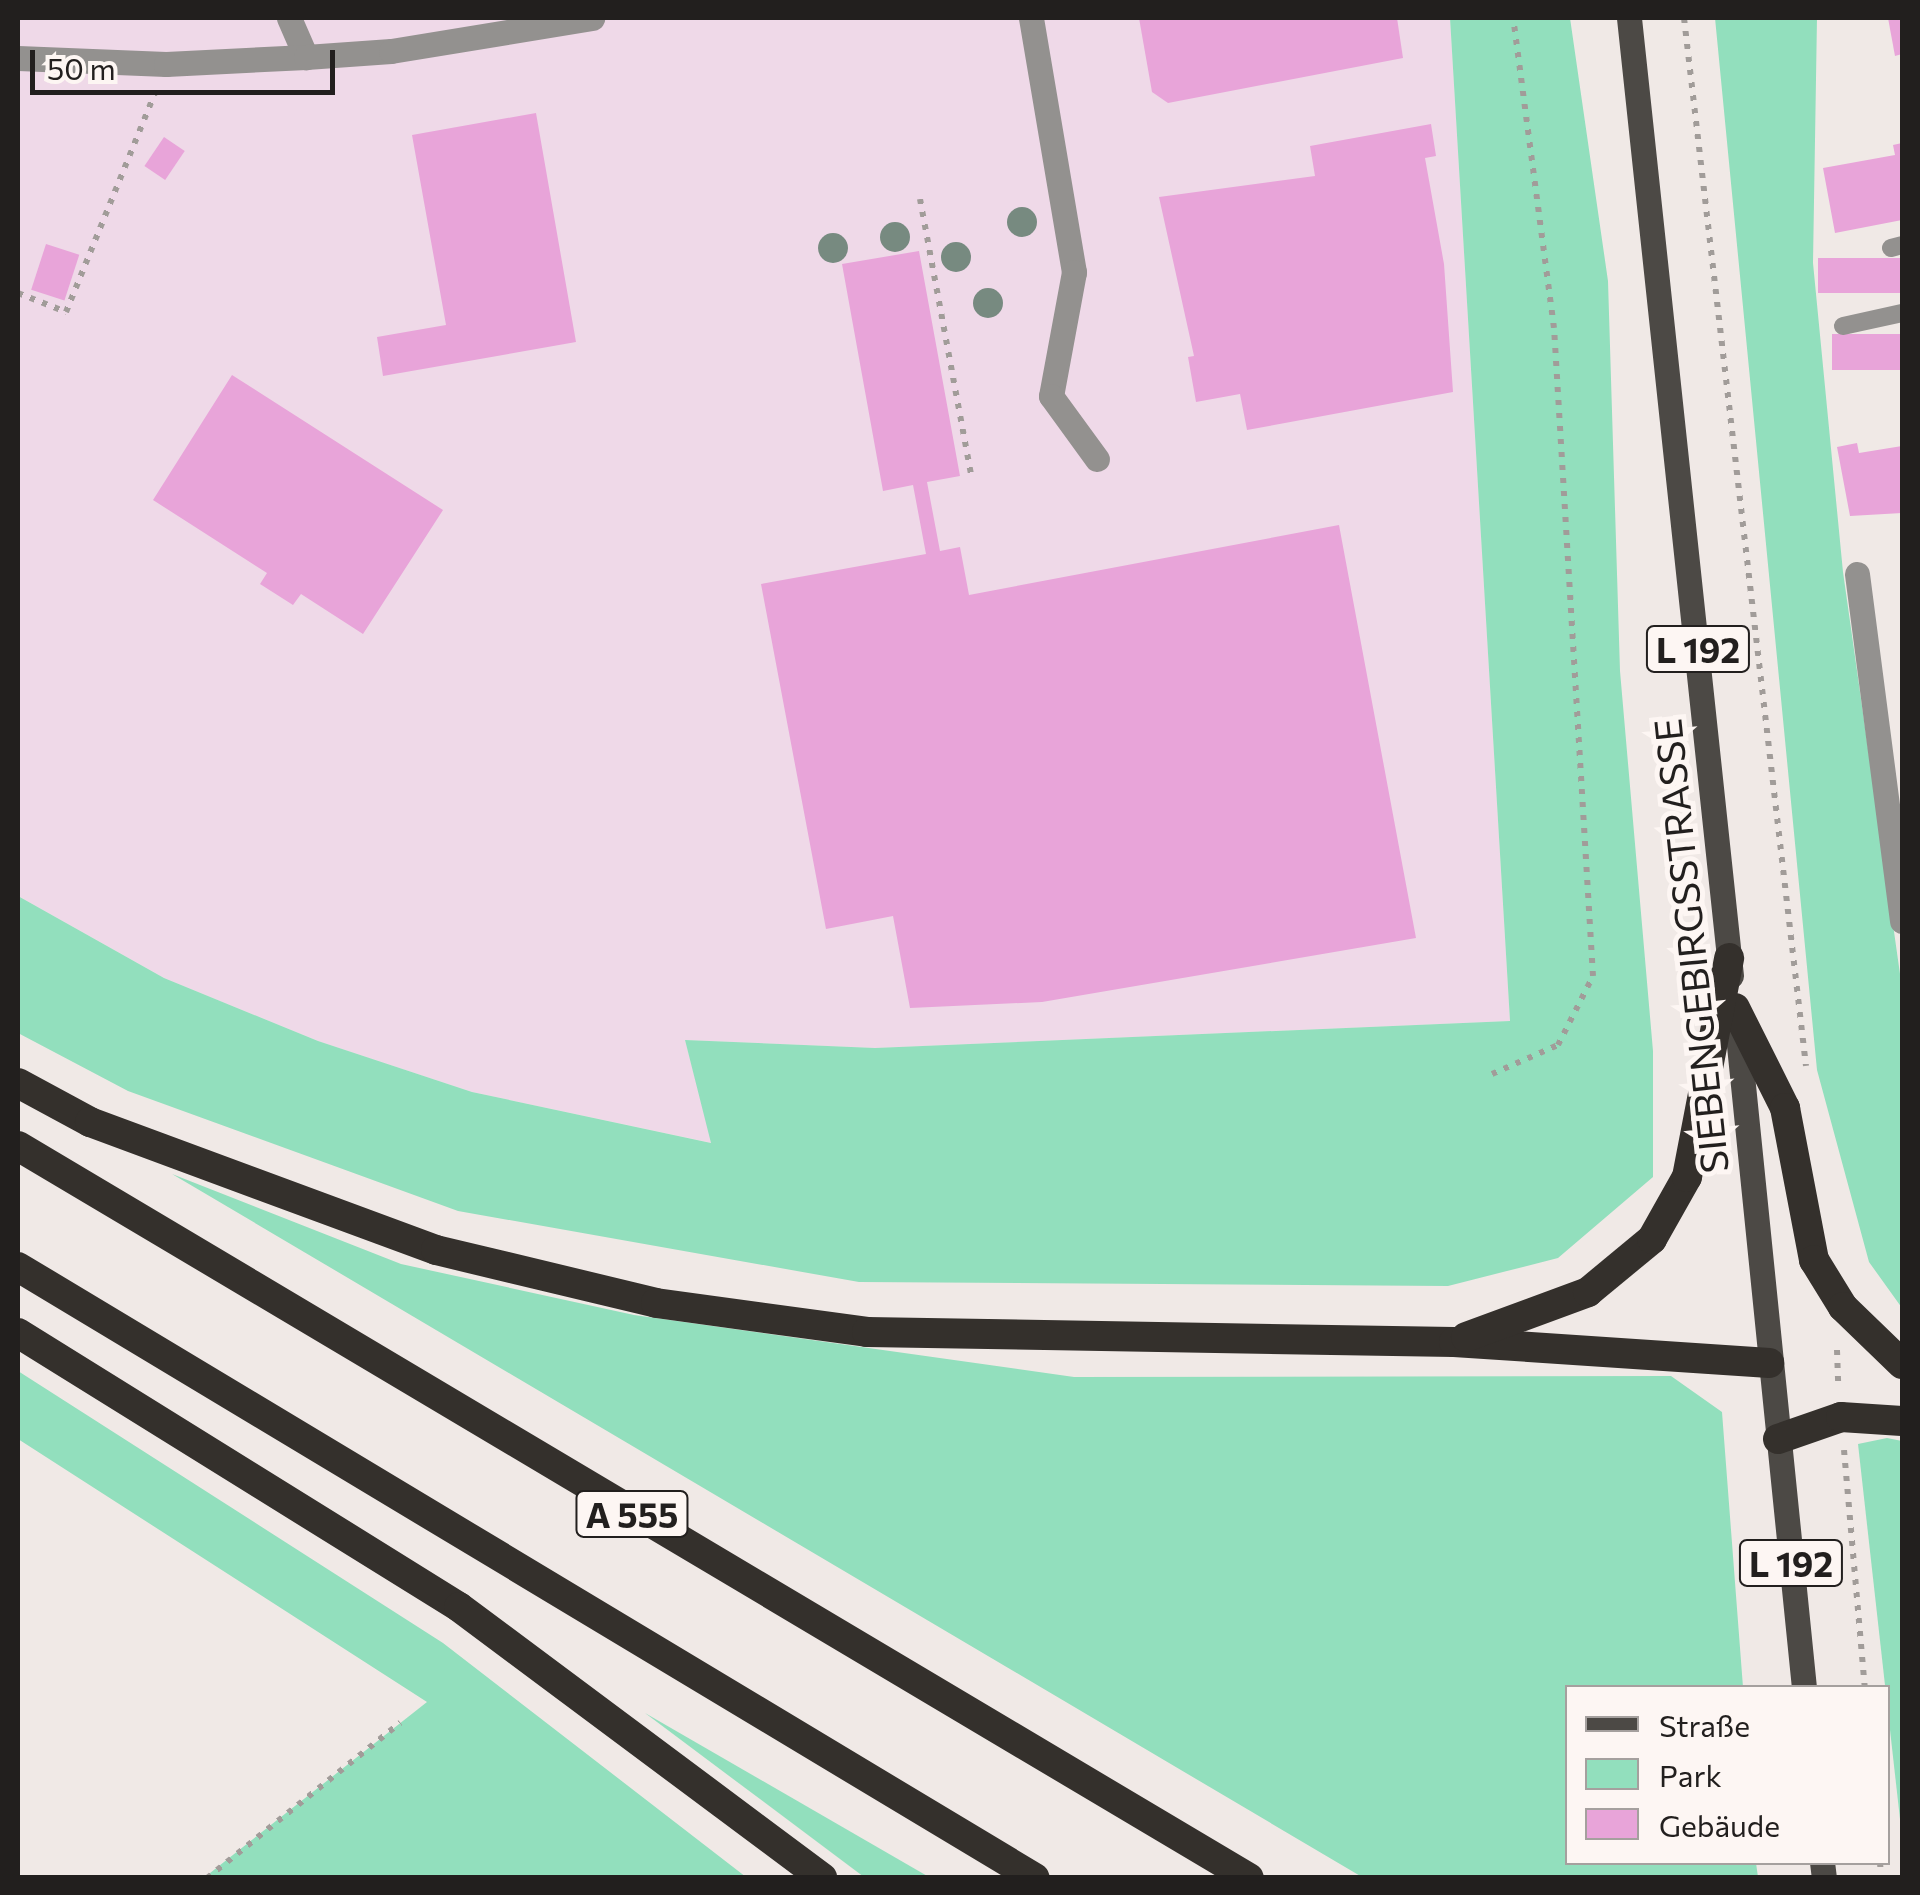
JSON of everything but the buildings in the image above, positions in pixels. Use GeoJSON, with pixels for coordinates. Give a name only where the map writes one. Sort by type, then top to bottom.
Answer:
{"type":"FeatureCollection","features":[{"type":"Feature","properties":{"kind":"highway"},"geometry":{"type":"LineString","coordinates":[[1454,1342],[1588,1292],[1652,1239],[1686,1177],[1729,958]]}},
{"type":"Feature","properties":{"kind":"highway"},"geometry":{"type":"LineString","coordinates":[[1735,1008],[1785,1108],[1814,1260],[1843,1307],[1902,1364]]}},
{"type":"Feature","properties":{"kind":"highway"},"geometry":{"type":"LineString","coordinates":[[18,1082],[90,1122],[436,1250],[656,1304],[867,1332],[1454,1342],[1769,1363]]}},
{"type":"Feature","properties":{"kind":"highway","name":"A 555"},"geometry":{"type":"LineString","coordinates":[[18,1146],[1249,1878]]}},
{"type":"Feature","properties":{"kind":"highway","name":"A 555"},"geometry":{"type":"LineString","coordinates":[[18,1267],[1035,1878]]}},
{"type":"Feature","properties":{"kind":"highway"},"geometry":{"type":"LineString","coordinates":[[18,1333],[459,1607],[822,1878]]}},
{"type":"Feature","properties":{"kind":"highway"},"geometry":{"type":"LineString","coordinates":[[1778,1439],[1841,1417],[1902,1421]]}},
{"type":"Feature","properties":{"kind":"main road","name":"SIEBENGEBIRGSSTRASSE"},"geometry":{"type":"LineString","coordinates":[[1629,18],[1804,1685]]}},
{"type":"Feature","properties":{"kind":"street"},"geometry":{"type":"LineString","coordinates":[[289,18],[306,57]]}},
{"type":"Feature","properties":{"kind":"street"},"geometry":{"type":"LineString","coordinates":[[18,58],[166,64],[306,57],[391,50],[592,18]]}},
{"type":"Feature","properties":{"kind":"street"},"geometry":{"type":"LineString","coordinates":[[1030,18],[1074,272],[1051,396],[1097,459]]}},
{"type":"Feature","properties":{"kind":"street"},"geometry":{"type":"LineString","coordinates":[[1857,574],[1902,921]]}},
{"type":"Feature","properties":{"kind":"lane"},"geometry":{"type":"LineString","coordinates":[[1843,326],[1902,313]]}},
{"type":"Feature","properties":{"kind":"path"},"geometry":{"type":"LineString","coordinates":[[1492,1074],[1558,1045],[1592,976],[1554,328],[1514,18]]}},
{"type":"Feature","properties":{"kind":"path"},"geometry":{"type":"LineString","coordinates":[[1684,18],[1807,1069]]}},
{"type":"Feature","properties":{"kind":"path"},"geometry":{"type":"LineString","coordinates":[[18,293],[66,312],[76,297],[166,64]]}},
{"type":"Feature","properties":{"kind":"path"},"geometry":{"type":"LineString","coordinates":[[920,199],[972,479]]}},
{"type":"Feature","properties":{"kind":"path"},"geometry":{"type":"LineString","coordinates":[[942,377],[951,374]]}},
{"type":"Feature","properties":{"kind":"path"},"geometry":{"type":"LineString","coordinates":[[1843,1307],[1836,1358],[1865,1685]]}},
{"type":"Feature","properties":{"kind":"path"},"geometry":{"type":"LineString","coordinates":[[207,1878],[400,1722]]}},
{"type":"Feature","properties":{"kind":"shaded area"},"geometry":{"type":"Polygon","coordinates":[[[18,18],[1450,18],[1510,1021],[875,1048],[685,1040],[712,1143],[472,1092],[318,1041],[164,978],[18,896],[18,18]]]}},
{"type":"Feature","properties":{"kind":"green space"},"geometry":{"type":"Polygon","coordinates":[[[1450,18],[1570,18],[1608,281],[1620,671],[1653,1051],[1653,1177],[1558,1258],[1448,1286],[859,1282],[458,1211],[128,1091],[18,1033],[18,896],[164,978],[318,1041],[472,1092],[711,1143],[685,1040],[875,1048],[1510,1021],[1450,18]]]}},
{"type":"Feature","properties":{"kind":"green space"},"geometry":{"type":"Polygon","coordinates":[[[1715,18],[1817,18],[1813,263],[1843,572],[1902,988],[1902,1308],[1869,1262],[1817,1070],[1715,18]]]}},
{"type":"Feature","properties":{"kind":"green space"},"geometry":{"type":"Polygon","coordinates":[[[172,1174],[401,1264],[634,1315],[1074,1377],[1671,1376],[1722,1412],[1743,1685],[1565,1685],[1565,1865],[1756,1865],[1758,1877],[1362,1877],[172,1174]]]}},
{"type":"Feature","properties":{"kind":"green space"},"geometry":{"type":"Polygon","coordinates":[[[18,1371],[443,1643],[746,1877],[205,1877],[427,1702],[18,1439],[18,1371]]]}},
{"type":"Feature","properties":{"kind":"green space"},"geometry":{"type":"Polygon","coordinates":[[[1887,1438],[1902,1441],[1902,1837],[1890,1730],[1890,1685],[1885,1685],[1858,1444],[1887,1438]]]}},
{"type":"Feature","properties":{"kind":"green space"},"geometry":{"type":"Polygon","coordinates":[[[645,1713],[929,1877],[864,1877],[645,1713]]]}}]}
